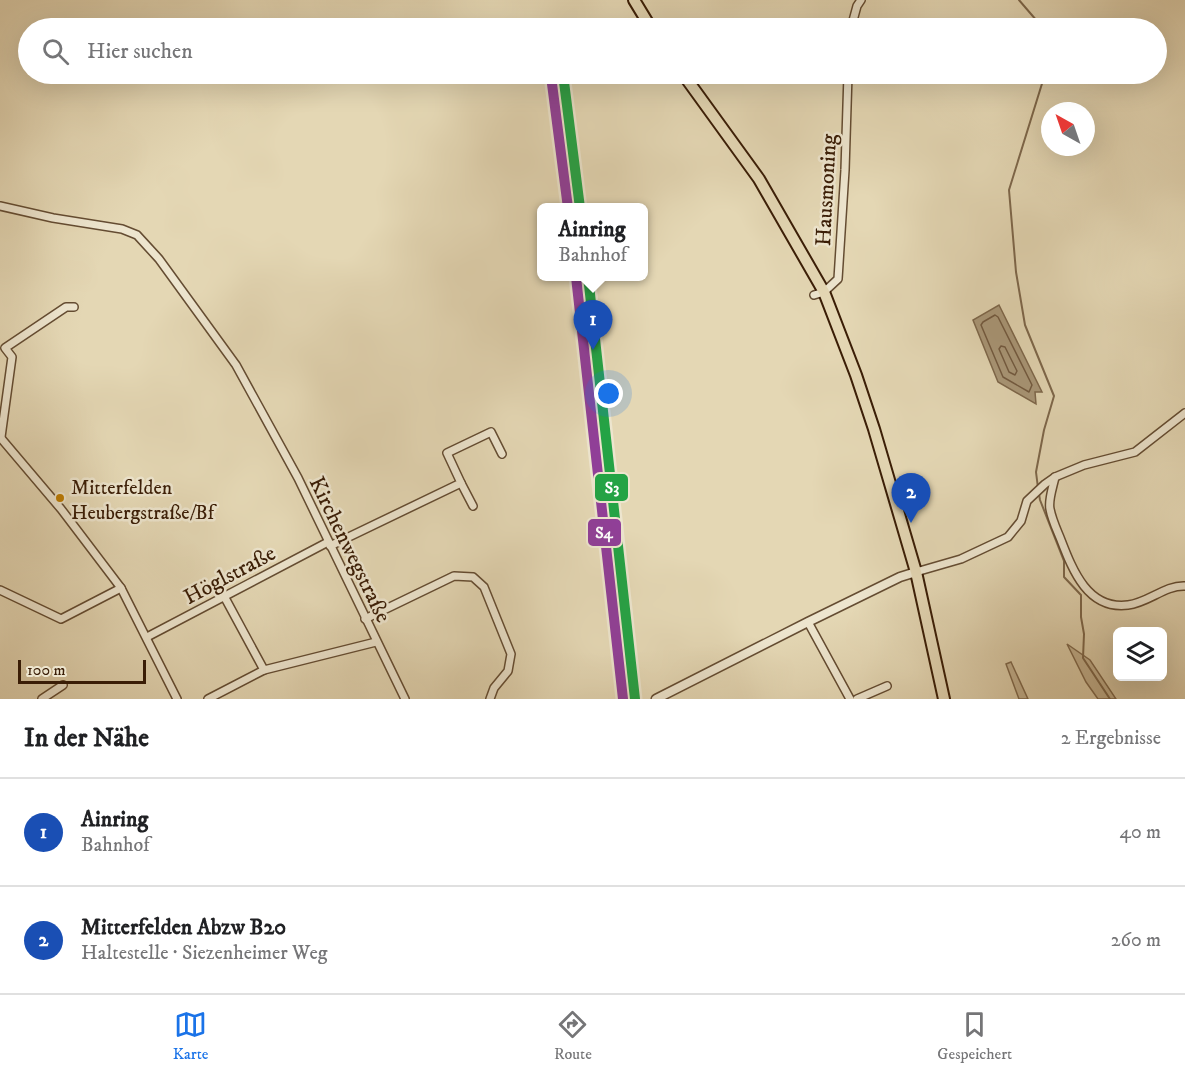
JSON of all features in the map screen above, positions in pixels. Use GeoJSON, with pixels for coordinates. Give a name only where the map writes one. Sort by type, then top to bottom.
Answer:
{"type":"FeatureCollection","features":[{"type":"Feature","properties":{"kind":"main road"},"geometry":{"type":"LineString","coordinates":[[634,0],[645,18]]}},
{"type":"Feature","properties":{"kind":"main road"},"geometry":{"type":"LineString","coordinates":[[690,84],[759,179],[819,294],[872,421],[916,572],[944,699]]}},
{"type":"Feature","properties":{"kind":"street"},"geometry":{"type":"LineString","coordinates":[[854,18],[861,0]]}},
{"type":"Feature","properties":{"kind":"street","name":"Hausmoning"},"geometry":{"type":"LineString","coordinates":[[819,294],[838,279],[848,84]]}},
{"type":"Feature","properties":{"kind":"street","name":"Kirchenwegstraße"},"geometry":{"type":"LineString","coordinates":[[0,206],[52,218],[122,229],[137,236],[159,259],[236,365],[264,415],[405,699]]}},
{"type":"Feature","properties":{"kind":"street"},"geometry":{"type":"LineString","coordinates":[[5,348],[66,307],[74,307]]}},
{"type":"Feature","properties":{"kind":"street"},"geometry":{"type":"LineString","coordinates":[[0,341],[12,357],[1,437],[122,588],[177,699]]}},
{"type":"Feature","properties":{"kind":"street"},"geometry":{"type":"LineString","coordinates":[[656,699],[900,577],[961,559],[1008,537],[1021,521],[1027,501],[1045,484],[1055,477],[1084,465],[1135,452],[1185,413]]}},
{"type":"Feature","properties":{"kind":"street"},"geometry":{"type":"LineString","coordinates":[[473,506],[447,453],[491,432],[502,454]]}},
{"type":"Feature","properties":{"kind":"street"},"geometry":{"type":"LineString","coordinates":[[1055,477],[1049,508],[1071,566],[1088,592],[1098,600],[1111,605],[1127,605],[1139,603],[1177,585],[1185,586]]}},
{"type":"Feature","properties":{"kind":"street","name":"Höglstraße"},"geometry":{"type":"LineString","coordinates":[[147,637],[329,544],[461,483]]}},
{"type":"Feature","properties":{"kind":"street"},"geometry":{"type":"LineString","coordinates":[[365,619],[454,576],[473,577],[484,587],[511,654],[508,671],[494,688],[490,699]]}},
{"type":"Feature","properties":{"kind":"street"},"geometry":{"type":"LineString","coordinates":[[0,590],[61,620],[122,588]]}},
{"type":"Feature","properties":{"kind":"street"},"geometry":{"type":"LineString","coordinates":[[224,597],[264,670]]}},
{"type":"Feature","properties":{"kind":"street"},"geometry":{"type":"LineString","coordinates":[[808,622],[850,699]]}},
{"type":"Feature","properties":{"kind":"street"},"geometry":{"type":"LineString","coordinates":[[208,699],[264,670],[376,642]]}},
{"type":"Feature","properties":{"kind":"street"},"geometry":{"type":"LineString","coordinates":[[42,699],[63,685]]}},
{"type":"Feature","properties":{"kind":"street"},"geometry":{"type":"LineString","coordinates":[[857,699],[887,686]]}},
{"type":"Feature","properties":{"kind":"shaded area"},"geometry":{"type":"Polygon","coordinates":[[[585,293],[595,381],[592,380],[586,320],[578,294],[585,293]]]}},
{"type":"Feature","properties":{"kind":"shaded area"},"geometry":{"type":"Polygon","coordinates":[[[1067,644],[1090,660],[1116,699],[1098,699],[1086,682],[1067,644]]]}},
{"type":"Feature","properties":{"kind":"shaded area"},"geometry":{"type":"Polygon","coordinates":[[[1011,662],[1028,699],[1019,699],[1006,664],[1011,662]]]}},
{"type":"Feature","properties":{"kind":"water"},"geometry":{"type":"Polygon","coordinates":[[[999,305],[1042,392],[1035,392],[1036,404],[998,382],[973,320],[999,305]]]}},
{"type":"Feature","properties":{"kind":"waterway"},"geometry":{"type":"LineString","coordinates":[[1019,0],[1034,18]]}},
{"type":"Feature","properties":{"kind":"waterway"},"geometry":{"type":"LineString","coordinates":[[1038,488],[1036,472],[1044,430],[1054,396],[1025,325],[1016,272],[1009,190],[1042,84]]}},
{"type":"Feature","properties":{"kind":"waterway"},"geometry":{"type":"LineString","coordinates":[[1039,494],[1064,561],[1064,577],[1081,595],[1083,658],[1110,699]]}},
{"type":"Feature","properties":{"kind":"transit line","name":"S4"},"geometry":{"type":"LineString","coordinates":[[552,84],[567,203]]}},
{"type":"Feature","properties":{"kind":"transit line","name":"S3"},"geometry":{"type":"LineString","coordinates":[[564,84],[579,203]]}},
{"type":"Feature","properties":{"kind":"transit line","name":"S4"},"geometry":{"type":"LineString","coordinates":[[576,281],[623,699]]}},
{"type":"Feature","properties":{"kind":"transit line","name":"S3"},"geometry":{"type":"LineString","coordinates":[[589,281],[635,699]]}},
{"type":"Feature","properties":{"kind":"place","name":"Ainring"},"geometry":{"type":"Point","coordinates":[593,350]}},
{"type":"Feature","properties":{"kind":"place","name":"Mitterfelden Heubergstraße/Bf"},"geometry":{"type":"Point","coordinates":[60,498]}},
{"type":"Feature","properties":{"kind":"place","name":"Mitterfelden Abzw B20"},"geometry":{"type":"Point","coordinates":[911,523]}}]}
